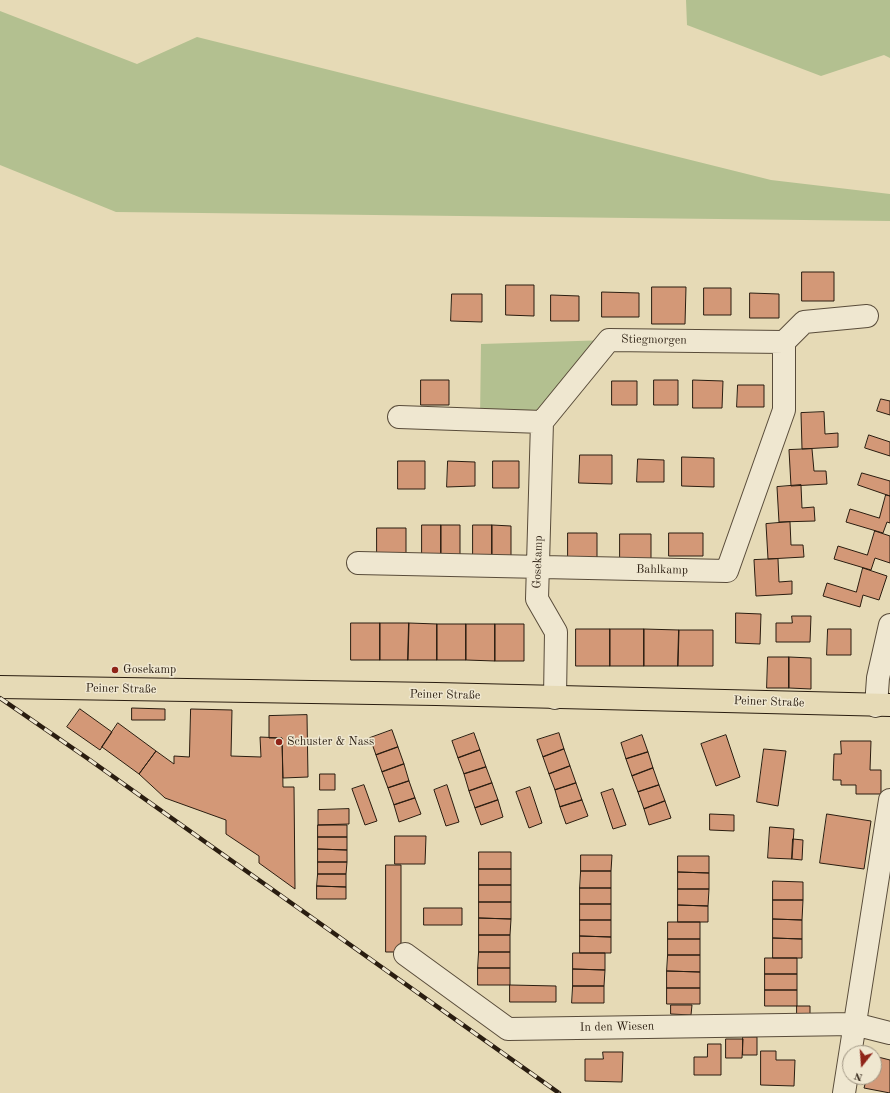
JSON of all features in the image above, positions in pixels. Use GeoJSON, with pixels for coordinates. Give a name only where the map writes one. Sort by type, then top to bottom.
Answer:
{"type":"FeatureCollection","features":[{"type":"Feature","properties":{"kind":"main road","name":"Peiner Straße"},"geometry":{"type":"LineString","coordinates":[[0,687],[436,694],[883,705]]}},
{"type":"Feature","properties":{"kind":"street"},"geometry":{"type":"LineString","coordinates":[[784,342],[804,322],[867,316]]}},
{"type":"Feature","properties":{"kind":"street","name":"Stiegmorgen"},"geometry":{"type":"LineString","coordinates":[[542,422],[609,340],[784,342]]}},
{"type":"Feature","properties":{"kind":"street","name":"Bahlkamp"},"geometry":{"type":"LineString","coordinates":[[358,563],[727,571],[784,410],[784,342]]}},
{"type":"Feature","properties":{"kind":"street"},"geometry":{"type":"LineString","coordinates":[[400,417],[542,422]]}},
{"type":"Feature","properties":{"kind":"street","name":"Gosekamp"},"geometry":{"type":"LineString","coordinates":[[542,422],[537,598],[556,632],[555,698]]}},
{"type":"Feature","properties":{"kind":"street"},"geometry":{"type":"LineString","coordinates":[[883,705],[878,678],[890,625]]}},
{"type":"Feature","properties":{"kind":"street"},"geometry":{"type":"LineString","coordinates":[[844,1093],[890,800]]}},
{"type":"Feature","properties":{"kind":"street","name":"In den Wiesen"},"geometry":{"type":"LineString","coordinates":[[405,954],[508,1029],[854,1024],[890,1033]]}},
{"type":"Feature","properties":{"kind":"green space"},"geometry":{"type":"Polygon","coordinates":[[[686,0],[890,0],[890,58],[884,55],[821,76],[687,25],[686,0]]]}},
{"type":"Feature","properties":{"kind":"green space"},"geometry":{"type":"Polygon","coordinates":[[[0,11],[137,64],[197,37],[771,180],[890,194],[890,221],[116,212],[0,165],[0,11]]]}},
{"type":"Feature","properties":{"kind":"green space"},"geometry":{"type":"Polygon","coordinates":[[[609,340],[542,422],[480,419],[481,344],[609,340]]]}},
{"type":"Feature","properties":{"kind":"building"},"geometry":{"type":"Polygon","coordinates":[[[802,272],[834,272],[834,301],[802,301],[802,272]]]}},
{"type":"Feature","properties":{"kind":"building"},"geometry":{"type":"Polygon","coordinates":[[[506,285],[534,285],[534,316],[506,315],[506,285]]]}},
{"type":"Feature","properties":{"kind":"building"},"geometry":{"type":"Polygon","coordinates":[[[652,287],[686,287],[685,324],[652,324],[652,287]]]}},
{"type":"Feature","properties":{"kind":"building"},"geometry":{"type":"Polygon","coordinates":[[[704,288],[731,288],[731,315],[704,315],[704,288]]]}},
{"type":"Feature","properties":{"kind":"building"},"geometry":{"type":"Polygon","coordinates":[[[602,292],[639,293],[639,317],[602,317],[602,292]]]}},
{"type":"Feature","properties":{"kind":"building"},"geometry":{"type":"Polygon","coordinates":[[[750,293],[779,294],[779,318],[750,318],[750,293]]]}},
{"type":"Feature","properties":{"kind":"building"},"geometry":{"type":"Polygon","coordinates":[[[452,294],[482,294],[482,322],[451,321],[452,294]]]}},
{"type":"Feature","properties":{"kind":"building"},"geometry":{"type":"Polygon","coordinates":[[[551,295],[579,296],[579,321],[551,321],[551,295]]]}},
{"type":"Feature","properties":{"kind":"building"},"geometry":{"type":"Polygon","coordinates":[[[421,380],[449,380],[449,405],[421,405],[421,380]]]}},
{"type":"Feature","properties":{"kind":"building"},"geometry":{"type":"Polygon","coordinates":[[[654,380],[678,380],[678,405],[654,405],[654,380]]]}},
{"type":"Feature","properties":{"kind":"building"},"geometry":{"type":"Polygon","coordinates":[[[693,380],[723,381],[722,408],[693,408],[693,380]]]}},
{"type":"Feature","properties":{"kind":"building"},"geometry":{"type":"Polygon","coordinates":[[[612,381],[637,381],[637,405],[612,405],[612,381]]]}},
{"type":"Feature","properties":{"kind":"building"},"geometry":{"type":"Polygon","coordinates":[[[738,385],[764,385],[764,407],[737,407],[738,385]]]}},
{"type":"Feature","properties":{"kind":"building"},"geometry":{"type":"Polygon","coordinates":[[[881,399],[890,401],[890,415],[877,411],[881,399]]]}},
{"type":"Feature","properties":{"kind":"building"},"geometry":{"type":"Polygon","coordinates":[[[824,412],[825,434],[838,433],[838,447],[802,449],[801,413],[824,412]]]}},
{"type":"Feature","properties":{"kind":"building"},"geometry":{"type":"Polygon","coordinates":[[[869,435],[890,442],[890,456],[865,448],[869,435]]]}},
{"type":"Feature","properties":{"kind":"building"},"geometry":{"type":"Polygon","coordinates":[[[812,449],[814,471],[826,471],[827,484],[791,486],[789,450],[812,449]]]}},
{"type":"Feature","properties":{"kind":"building"},"geometry":{"type":"Polygon","coordinates":[[[580,455],[612,455],[612,484],[579,483],[580,455]]]}},
{"type":"Feature","properties":{"kind":"building"},"geometry":{"type":"Polygon","coordinates":[[[682,457],[714,458],[714,487],[682,486],[682,457]]]}},
{"type":"Feature","properties":{"kind":"building"},"geometry":{"type":"Polygon","coordinates":[[[638,459],[664,460],[664,482],[637,482],[638,459]]]}},
{"type":"Feature","properties":{"kind":"building"},"geometry":{"type":"Polygon","coordinates":[[[398,461],[425,461],[425,489],[398,489],[398,461]]]}},
{"type":"Feature","properties":{"kind":"building"},"geometry":{"type":"Polygon","coordinates":[[[448,461],[475,462],[475,486],[447,487],[448,461]]]}},
{"type":"Feature","properties":{"kind":"building"},"geometry":{"type":"Polygon","coordinates":[[[493,461],[519,461],[519,488],[493,488],[493,461]]]}},
{"type":"Feature","properties":{"kind":"building"},"geometry":{"type":"Polygon","coordinates":[[[862,473],[890,481],[890,496],[858,485],[862,473]]]}},
{"type":"Feature","properties":{"kind":"building"},"geometry":{"type":"Polygon","coordinates":[[[801,485],[802,508],[814,507],[815,521],[779,522],[777,487],[801,485]]]}},
{"type":"Feature","properties":{"kind":"building"},"geometry":{"type":"Polygon","coordinates":[[[886,495],[890,496],[890,523],[887,522],[883,533],[846,522],[850,509],[879,518],[886,495]]]}},
{"type":"Feature","properties":{"kind":"building"},"geometry":{"type":"Polygon","coordinates":[[[790,522],[791,545],[803,545],[804,557],[768,559],[766,524],[790,522]]]}},
{"type":"Feature","properties":{"kind":"building"},"geometry":{"type":"Polygon","coordinates":[[[422,525],[441,525],[441,559],[422,559],[422,525]]]}},
{"type":"Feature","properties":{"kind":"building"},"geometry":{"type":"Polygon","coordinates":[[[441,525],[460,525],[460,559],[441,559],[441,525]]]}},
{"type":"Feature","properties":{"kind":"building"},"geometry":{"type":"Polygon","coordinates":[[[473,525],[492,525],[492,559],[473,559],[473,525]]]}},
{"type":"Feature","properties":{"kind":"building"},"geometry":{"type":"Polygon","coordinates":[[[492,525],[511,526],[511,559],[492,559],[492,525]]]}},
{"type":"Feature","properties":{"kind":"building"},"geometry":{"type":"Polygon","coordinates":[[[377,528],[406,528],[406,555],[377,555],[377,528]]]}},
{"type":"Feature","properties":{"kind":"building"},"geometry":{"type":"Polygon","coordinates":[[[875,531],[890,536],[890,563],[875,558],[871,570],[834,559],[838,546],[867,555],[875,531]]]}},
{"type":"Feature","properties":{"kind":"building"},"geometry":{"type":"Polygon","coordinates":[[[568,533],[597,533],[597,560],[568,559],[568,533]]]}},
{"type":"Feature","properties":{"kind":"building"},"geometry":{"type":"Polygon","coordinates":[[[669,533],[703,533],[703,556],[669,556],[669,533]]]}},
{"type":"Feature","properties":{"kind":"building"},"geometry":{"type":"Polygon","coordinates":[[[620,534],[651,534],[651,560],[620,559],[620,534]]]}},
{"type":"Feature","properties":{"kind":"building"},"geometry":{"type":"Polygon","coordinates":[[[778,559],[779,582],[792,581],[792,594],[756,596],[754,560],[778,559]]]}},
{"type":"Feature","properties":{"kind":"building"},"geometry":{"type":"Polygon","coordinates":[[[863,568],[887,576],[879,600],[863,595],[860,607],[823,596],[827,583],[856,592],[863,568]]]}},
{"type":"Feature","properties":{"kind":"building"},"geometry":{"type":"Polygon","coordinates":[[[736,613],[761,614],[760,644],[736,643],[736,613]]]}},
{"type":"Feature","properties":{"kind":"building"},"geometry":{"type":"Polygon","coordinates":[[[792,616],[811,616],[810,642],[776,642],[776,623],[792,623],[792,616]]]}},
{"type":"Feature","properties":{"kind":"building"},"geometry":{"type":"Polygon","coordinates":[[[351,623],[380,623],[380,660],[351,660],[351,623]]]}},
{"type":"Feature","properties":{"kind":"building"},"geometry":{"type":"Polygon","coordinates":[[[380,623],[409,623],[408,660],[380,660],[380,623]]]}},
{"type":"Feature","properties":{"kind":"building"},"geometry":{"type":"Polygon","coordinates":[[[409,623],[437,624],[437,660],[408,660],[409,623]]]}},
{"type":"Feature","properties":{"kind":"building"},"geometry":{"type":"Polygon","coordinates":[[[437,624],[466,624],[466,660],[437,660],[437,624]]]}},
{"type":"Feature","properties":{"kind":"building"},"geometry":{"type":"Polygon","coordinates":[[[466,624],[495,624],[495,661],[466,660],[466,624]]]}},
{"type":"Feature","properties":{"kind":"building"},"geometry":{"type":"Polygon","coordinates":[[[495,624],[524,624],[524,661],[495,661],[495,624]]]}},
{"type":"Feature","properties":{"kind":"building"},"geometry":{"type":"Polygon","coordinates":[[[576,629],[610,629],[610,666],[576,666],[576,629]]]}},
{"type":"Feature","properties":{"kind":"building"},"geometry":{"type":"Polygon","coordinates":[[[610,629],[644,629],[644,666],[610,666],[610,629]]]}},
{"type":"Feature","properties":{"kind":"building"},"geometry":{"type":"Polygon","coordinates":[[[644,629],[679,630],[678,666],[644,666],[644,629]]]}},
{"type":"Feature","properties":{"kind":"building"},"geometry":{"type":"Polygon","coordinates":[[[828,629],[851,629],[851,655],[827,655],[828,629]]]}},
{"type":"Feature","properties":{"kind":"building"},"geometry":{"type":"Polygon","coordinates":[[[679,630],[713,630],[713,666],[678,666],[679,630]]]}},
{"type":"Feature","properties":{"kind":"building"},"geometry":{"type":"Polygon","coordinates":[[[768,657],[789,657],[789,688],[767,688],[768,657]]]}},
{"type":"Feature","properties":{"kind":"building"},"geometry":{"type":"Polygon","coordinates":[[[789,657],[811,658],[811,689],[789,688],[789,657]]]}},
{"type":"Feature","properties":{"kind":"building"},"geometry":{"type":"Polygon","coordinates":[[[132,708],[165,709],[165,720],[132,720],[132,708]]]}},
{"type":"Feature","properties":{"kind":"building"},"geometry":{"type":"Polygon","coordinates":[[[80,709],[112,732],[100,750],[67,727],[80,709]]]}},
{"type":"Feature","properties":{"kind":"building"},"geometry":{"type":"Polygon","coordinates":[[[191,709],[232,710],[231,756],[261,757],[260,737],[282,738],[283,787],[294,787],[295,889],[259,863],[259,856],[226,834],[226,820],[165,798],[139,774],[156,751],[174,764],[174,756],[189,757],[191,709]]]}},
{"type":"Feature","properties":{"kind":"building"},"geometry":{"type":"Polygon","coordinates":[[[307,715],[308,777],[283,778],[282,738],[269,738],[269,716],[307,715]]]}},
{"type":"Feature","properties":{"kind":"building"},"geometry":{"type":"Polygon","coordinates":[[[118,723],[156,751],[139,774],[102,747],[118,723]]]}},
{"type":"Feature","properties":{"kind":"building"},"geometry":{"type":"Polygon","coordinates":[[[392,730],[398,747],[376,755],[370,738],[392,730]]]}},
{"type":"Feature","properties":{"kind":"building"},"geometry":{"type":"Polygon","coordinates":[[[474,733],[480,750],[458,758],[452,741],[474,733]]]}},
{"type":"Feature","properties":{"kind":"building"},"geometry":{"type":"Polygon","coordinates":[[[559,733],[564,749],[543,757],[537,740],[559,733]]]}},
{"type":"Feature","properties":{"kind":"building"},"geometry":{"type":"Polygon","coordinates":[[[642,735],[648,752],[626,759],[621,743],[642,735]]]}},
{"type":"Feature","properties":{"kind":"building"},"geometry":{"type":"Polygon","coordinates":[[[726,735],[740,777],[716,786],[701,744],[726,735]]]}},
{"type":"Feature","properties":{"kind":"building"},"geometry":{"type":"Polygon","coordinates":[[[841,741],[871,741],[870,770],[881,770],[881,794],[856,794],[856,785],[841,785],[841,780],[833,780],[834,754],[841,754],[841,741]]]}},
{"type":"Feature","properties":{"kind":"building"},"geometry":{"type":"Polygon","coordinates":[[[398,747],[404,764],[382,772],[376,755],[398,747]]]}},
{"type":"Feature","properties":{"kind":"building"},"geometry":{"type":"Polygon","coordinates":[[[564,749],[570,766],[549,774],[543,757],[564,749]]]}},
{"type":"Feature","properties":{"kind":"building"},"geometry":{"type":"Polygon","coordinates":[[[764,749],[786,751],[778,806],[757,802],[764,749]]]}},
{"type":"Feature","properties":{"kind":"building"},"geometry":{"type":"Polygon","coordinates":[[[480,750],[486,767],[464,774],[458,758],[480,750]]]}},
{"type":"Feature","properties":{"kind":"building"},"geometry":{"type":"Polygon","coordinates":[[[648,752],[653,768],[632,776],[626,759],[648,752]]]}},
{"type":"Feature","properties":{"kind":"building"},"geometry":{"type":"Polygon","coordinates":[[[404,764],[409,781],[388,788],[382,772],[404,764]]]}},
{"type":"Feature","properties":{"kind":"building"},"geometry":{"type":"Polygon","coordinates":[[[570,766],[576,783],[555,790],[549,774],[570,766]]]}},
{"type":"Feature","properties":{"kind":"building"},"geometry":{"type":"Polygon","coordinates":[[[486,767],[492,783],[469,791],[464,774],[486,767]]]}},
{"type":"Feature","properties":{"kind":"building"},"geometry":{"type":"Polygon","coordinates":[[[653,768],[659,785],[638,792],[632,776],[653,768]]]}},
{"type":"Feature","properties":{"kind":"building"},"geometry":{"type":"Polygon","coordinates":[[[320,774],[335,774],[335,790],[320,790],[320,774]]]}},
{"type":"Feature","properties":{"kind":"building"},"geometry":{"type":"Polygon","coordinates":[[[409,781],[415,798],[394,805],[388,788],[409,781]]]}},
{"type":"Feature","properties":{"kind":"building"},"geometry":{"type":"Polygon","coordinates":[[[492,783],[498,800],[475,808],[469,791],[492,783]]]}},
{"type":"Feature","properties":{"kind":"building"},"geometry":{"type":"Polygon","coordinates":[[[576,783],[582,800],[560,807],[555,790],[576,783]]]}},
{"type":"Feature","properties":{"kind":"building"},"geometry":{"type":"Polygon","coordinates":[[[364,785],[377,821],[365,825],[352,789],[364,785]]]}},
{"type":"Feature","properties":{"kind":"building"},"geometry":{"type":"Polygon","coordinates":[[[447,785],[459,822],[446,826],[434,790],[447,785]]]}},
{"type":"Feature","properties":{"kind":"building"},"geometry":{"type":"Polygon","coordinates":[[[659,785],[665,801],[644,809],[638,792],[659,785]]]}},
{"type":"Feature","properties":{"kind":"building"},"geometry":{"type":"Polygon","coordinates":[[[530,787],[542,823],[529,828],[516,792],[530,787]]]}},
{"type":"Feature","properties":{"kind":"building"},"geometry":{"type":"Polygon","coordinates":[[[613,789],[626,825],[613,829],[601,793],[613,789]]]}},
{"type":"Feature","properties":{"kind":"building"},"geometry":{"type":"Polygon","coordinates":[[[415,798],[421,814],[399,822],[394,805],[415,798]]]}},
{"type":"Feature","properties":{"kind":"building"},"geometry":{"type":"Polygon","coordinates":[[[498,800],[503,817],[481,825],[475,808],[498,800]]]}},
{"type":"Feature","properties":{"kind":"building"},"geometry":{"type":"Polygon","coordinates":[[[582,800],[588,816],[566,824],[560,807],[582,800]]]}},
{"type":"Feature","properties":{"kind":"building"},"geometry":{"type":"Polygon","coordinates":[[[665,801],[671,818],[649,825],[644,809],[665,801]]]}},
{"type":"Feature","properties":{"kind":"building"},"geometry":{"type":"Polygon","coordinates":[[[349,809],[349,824],[318,825],[318,810],[349,809]]]}},
{"type":"Feature","properties":{"kind":"building"},"geometry":{"type":"Polygon","coordinates":[[[710,814],[734,815],[734,831],[710,830],[710,814]]]}},
{"type":"Feature","properties":{"kind":"building"},"geometry":{"type":"Polygon","coordinates":[[[827,814],[871,821],[864,869],[820,863],[827,814]]]}},
{"type":"Feature","properties":{"kind":"building"},"geometry":{"type":"Polygon","coordinates":[[[318,825],[347,825],[347,837],[318,837],[318,825]]]}},
{"type":"Feature","properties":{"kind":"building"},"geometry":{"type":"Polygon","coordinates":[[[770,827],[794,829],[792,859],[768,858],[770,827]]]}},
{"type":"Feature","properties":{"kind":"building"},"geometry":{"type":"Polygon","coordinates":[[[395,836],[426,836],[425,864],[395,864],[395,836]]]}},
{"type":"Feature","properties":{"kind":"building"},"geometry":{"type":"Polygon","coordinates":[[[318,837],[347,837],[347,850],[318,849],[318,837]]]}},
{"type":"Feature","properties":{"kind":"building"},"geometry":{"type":"Polygon","coordinates":[[[793,839],[803,840],[802,860],[792,859],[793,839]]]}},
{"type":"Feature","properties":{"kind":"building"},"geometry":{"type":"Polygon","coordinates":[[[318,849],[347,850],[347,862],[318,862],[318,849]]]}},
{"type":"Feature","properties":{"kind":"building"},"geometry":{"type":"Polygon","coordinates":[[[479,852],[511,852],[511,869],[479,869],[479,852]]]}},
{"type":"Feature","properties":{"kind":"building"},"geometry":{"type":"Polygon","coordinates":[[[581,855],[612,855],[611,871],[581,871],[581,855]]]}},
{"type":"Feature","properties":{"kind":"building"},"geometry":{"type":"Polygon","coordinates":[[[678,856],[709,856],[709,873],[678,872],[678,856]]]}},
{"type":"Feature","properties":{"kind":"building"},"geometry":{"type":"Polygon","coordinates":[[[318,862],[347,862],[346,874],[318,874],[318,862]]]}},
{"type":"Feature","properties":{"kind":"building"},"geometry":{"type":"Polygon","coordinates":[[[386,865],[401,865],[401,952],[386,952],[386,865]]]}},
{"type":"Feature","properties":{"kind":"building"},"geometry":{"type":"Polygon","coordinates":[[[479,869],[511,869],[511,885],[479,885],[479,869]]]}},
{"type":"Feature","properties":{"kind":"building"},"geometry":{"type":"Polygon","coordinates":[[[581,871],[611,871],[611,888],[580,888],[581,871]]]}},
{"type":"Feature","properties":{"kind":"building"},"geometry":{"type":"Polygon","coordinates":[[[678,872],[709,873],[709,889],[678,889],[678,872]]]}},
{"type":"Feature","properties":{"kind":"building"},"geometry":{"type":"Polygon","coordinates":[[[318,874],[346,874],[346,887],[317,886],[318,874]]]}},
{"type":"Feature","properties":{"kind":"building"},"geometry":{"type":"Polygon","coordinates":[[[773,881],[803,882],[803,900],[773,900],[773,881]]]}},
{"type":"Feature","properties":{"kind":"building"},"geometry":{"type":"Polygon","coordinates":[[[479,885],[511,885],[511,902],[479,902],[479,885]]]}},
{"type":"Feature","properties":{"kind":"building"},"geometry":{"type":"Polygon","coordinates":[[[317,886],[346,887],[346,899],[317,899],[317,886]]]}},
{"type":"Feature","properties":{"kind":"building"},"geometry":{"type":"Polygon","coordinates":[[[580,888],[611,888],[611,904],[580,904],[580,888]]]}},
{"type":"Feature","properties":{"kind":"building"},"geometry":{"type":"Polygon","coordinates":[[[678,889],[709,889],[708,906],[678,905],[678,889]]]}},
{"type":"Feature","properties":{"kind":"building"},"geometry":{"type":"Polygon","coordinates":[[[773,900],[803,900],[802,920],[773,919],[773,900]]]}},
{"type":"Feature","properties":{"kind":"building"},"geometry":{"type":"Polygon","coordinates":[[[479,902],[511,902],[511,919],[479,918],[479,902]]]}},
{"type":"Feature","properties":{"kind":"building"},"geometry":{"type":"Polygon","coordinates":[[[580,904],[611,904],[611,920],[580,920],[580,904]]]}},
{"type":"Feature","properties":{"kind":"building"},"geometry":{"type":"Polygon","coordinates":[[[678,905],[708,906],[708,922],[678,922],[678,905]]]}},
{"type":"Feature","properties":{"kind":"building"},"geometry":{"type":"Polygon","coordinates":[[[424,908],[462,908],[462,925],[424,925],[424,908]]]}},
{"type":"Feature","properties":{"kind":"building"},"geometry":{"type":"Polygon","coordinates":[[[479,918],[511,919],[510,935],[479,935],[479,918]]]}},
{"type":"Feature","properties":{"kind":"building"},"geometry":{"type":"Polygon","coordinates":[[[773,919],[802,920],[802,939],[773,938],[773,919]]]}},
{"type":"Feature","properties":{"kind":"building"},"geometry":{"type":"Polygon","coordinates":[[[580,920],[611,920],[611,937],[580,936],[580,920]]]}},
{"type":"Feature","properties":{"kind":"building"},"geometry":{"type":"Polygon","coordinates":[[[668,922],[700,922],[700,939],[668,939],[668,922]]]}},
{"type":"Feature","properties":{"kind":"building"},"geometry":{"type":"Polygon","coordinates":[[[479,935],[510,935],[510,952],[479,952],[479,935]]]}},
{"type":"Feature","properties":{"kind":"building"},"geometry":{"type":"Polygon","coordinates":[[[580,936],[611,937],[611,953],[580,953],[580,936]]]}},
{"type":"Feature","properties":{"kind":"building"},"geometry":{"type":"Polygon","coordinates":[[[773,938],[802,939],[802,958],[773,958],[773,938]]]}},
{"type":"Feature","properties":{"kind":"building"},"geometry":{"type":"Polygon","coordinates":[[[668,939],[700,939],[700,955],[668,955],[668,939]]]}},
{"type":"Feature","properties":{"kind":"building"},"geometry":{"type":"Polygon","coordinates":[[[479,952],[510,952],[510,968],[478,968],[479,952]]]}},
{"type":"Feature","properties":{"kind":"building"},"geometry":{"type":"Polygon","coordinates":[[[573,953],[605,953],[605,970],[573,969],[573,953]]]}},
{"type":"Feature","properties":{"kind":"building"},"geometry":{"type":"Polygon","coordinates":[[[668,955],[700,955],[700,972],[667,971],[668,955]]]}},
{"type":"Feature","properties":{"kind":"building"},"geometry":{"type":"Polygon","coordinates":[[[765,958],[797,958],[797,974],[765,974],[765,958]]]}},
{"type":"Feature","properties":{"kind":"building"},"geometry":{"type":"Polygon","coordinates":[[[478,968],[510,968],[510,985],[478,985],[478,968]]]}},
{"type":"Feature","properties":{"kind":"building"},"geometry":{"type":"Polygon","coordinates":[[[573,969],[605,970],[604,986],[573,986],[573,969]]]}},
{"type":"Feature","properties":{"kind":"building"},"geometry":{"type":"Polygon","coordinates":[[[667,971],[700,972],[700,988],[667,988],[667,971]]]}},
{"type":"Feature","properties":{"kind":"building"},"geometry":{"type":"Polygon","coordinates":[[[765,974],[797,974],[797,990],[765,990],[765,974]]]}},
{"type":"Feature","properties":{"kind":"building"},"geometry":{"type":"Polygon","coordinates":[[[510,985],[556,986],[556,1002],[510,1002],[510,985]]]}},
{"type":"Feature","properties":{"kind":"building"},"geometry":{"type":"Polygon","coordinates":[[[573,986],[604,986],[604,1003],[572,1003],[573,986]]]}},
{"type":"Feature","properties":{"kind":"building"},"geometry":{"type":"Polygon","coordinates":[[[667,988],[700,988],[700,1004],[667,1004],[667,988]]]}},
{"type":"Feature","properties":{"kind":"building"},"geometry":{"type":"Polygon","coordinates":[[[765,990],[797,990],[797,1006],[765,1006],[765,990]]]}},
{"type":"Feature","properties":{"kind":"building"},"geometry":{"type":"Polygon","coordinates":[[[671,1005],[692,1005],[691,1015],[671,1014],[671,1005]]]}},
{"type":"Feature","properties":{"kind":"building"},"geometry":{"type":"Polygon","coordinates":[[[797,1006],[810,1006],[810,1020],[797,1020],[797,1006]]]}},
{"type":"Feature","properties":{"kind":"building"},"geometry":{"type":"Polygon","coordinates":[[[743,1037],[757,1037],[757,1055],[743,1055],[743,1037]]]}},
{"type":"Feature","properties":{"kind":"building"},"geometry":{"type":"Polygon","coordinates":[[[726,1039],[743,1039],[742,1058],[726,1058],[726,1039]]]}},
{"type":"Feature","properties":{"kind":"building"},"geometry":{"type":"Polygon","coordinates":[[[708,1044],[721,1044],[721,1075],[694,1075],[694,1057],[707,1057],[708,1044]]]}},
{"type":"Feature","properties":{"kind":"building"},"geometry":{"type":"Polygon","coordinates":[[[761,1051],[776,1051],[776,1060],[795,1060],[794,1086],[761,1085],[761,1051]]]}},
{"type":"Feature","properties":{"kind":"building"},"geometry":{"type":"Polygon","coordinates":[[[603,1052],[623,1052],[622,1082],[585,1081],[585,1059],[603,1059],[603,1052]]]}},
{"type":"Feature","properties":{"kind":"building"},"geometry":{"type":"Polygon","coordinates":[[[882,1058],[890,1060],[890,1093],[864,1088],[865,1085],[882,1085],[882,1058]]]}},
{"type":"Feature","properties":{"kind":"railway"},"geometry":{"type":"LineString","coordinates":[[0,698],[87,758],[559,1093]]}},
{"type":"Feature","properties":{"kind":"place","name":"Gosekamp"},"geometry":{"type":"Point","coordinates":[115,670]}},
{"type":"Feature","properties":{"kind":"place","name":"Schuster & Nass"},"geometry":{"type":"Point","coordinates":[279,742]}}]}
